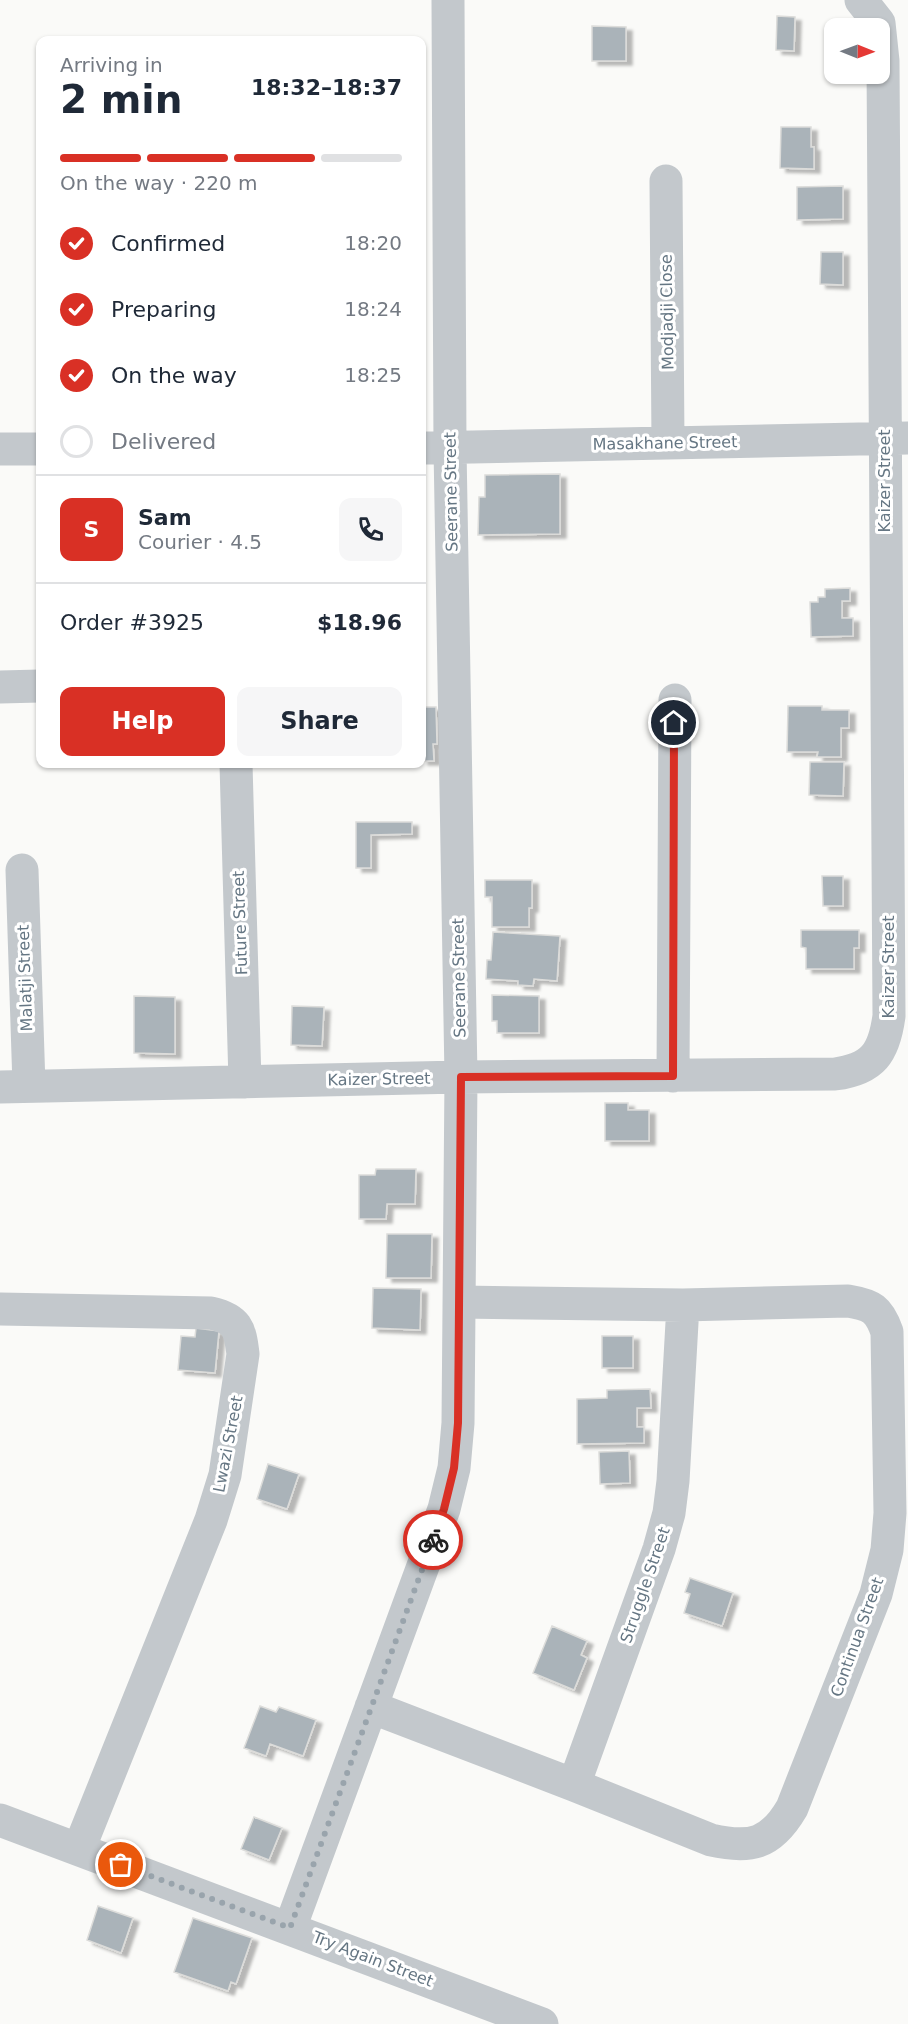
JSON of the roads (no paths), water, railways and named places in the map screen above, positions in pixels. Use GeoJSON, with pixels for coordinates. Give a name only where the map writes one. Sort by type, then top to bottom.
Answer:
{"type":"FeatureCollection","features":[{"type":"Feature","properties":{"kind":"street","name":"Seerane Street"},"geometry":{"type":"LineString","coordinates":[[290,1928],[444,1509],[454,1468],[458,1423],[461,1077],[436,448],[448,0]]}},
{"type":"Feature","properties":{"kind":"street","name":"Kaizer Street"},"geometry":{"type":"LineString","coordinates":[[14,1086],[461,1077],[835,1074],[850,1072],[873,1060],[886,1035],[889,1004],[896,438],[883,61],[879,23],[861,0]]}},
{"type":"Feature","properties":{"kind":"street","name":"Modjadji Close"},"geometry":{"type":"LineString","coordinates":[[666,181],[668,443]]}},
{"type":"Feature","properties":{"kind":"street","name":"Masakhane Street"},"geometry":{"type":"LineString","coordinates":[[436,448],[896,438]]}},
{"type":"Feature","properties":{"kind":"street"},"geometry":{"type":"LineString","coordinates":[[0,449],[36,449]]}},
{"type":"Feature","properties":{"kind":"street"},"geometry":{"type":"LineString","coordinates":[[0,687],[36,686]]}},
{"type":"Feature","properties":{"kind":"street"},"geometry":{"type":"LineString","coordinates":[[673,1076],[675,700]]}},
{"type":"Feature","properties":{"kind":"street","name":"Future Street"},"geometry":{"type":"LineString","coordinates":[[236,768],[245,1082]]}},
{"type":"Feature","properties":{"kind":"street","name":"Malatji Street"},"geometry":{"type":"LineString","coordinates":[[14,1086],[22,870]]}},
{"type":"Feature","properties":{"kind":"street","name":"Continua Street"},"geometry":{"type":"LineString","coordinates":[[371,1707],[711,1840],[730,1844],[750,1843],[768,1837],[782,1826],[792,1809],[876,1594],[887,1550],[890,1513],[887,1332],[882,1318],[875,1309],[848,1301],[683,1305],[460,1302]]}},
{"type":"Feature","properties":{"kind":"street","name":"Struggle Street"},"geometry":{"type":"LineString","coordinates":[[574,1785],[659,1549],[669,1513],[673,1481],[683,1305]]}},
{"type":"Feature","properties":{"kind":"street","name":"Lwazi Street"},"geometry":{"type":"LineString","coordinates":[[0,1309],[211,1313],[227,1317],[238,1327],[241,1340],[243,1354],[232,1432],[225,1475],[215,1509],[79,1849]]}},
{"type":"Feature","properties":{"kind":"street","name":"Try Again Street"},"geometry":{"type":"LineString","coordinates":[[0,1820],[542,2024]]}}]}
